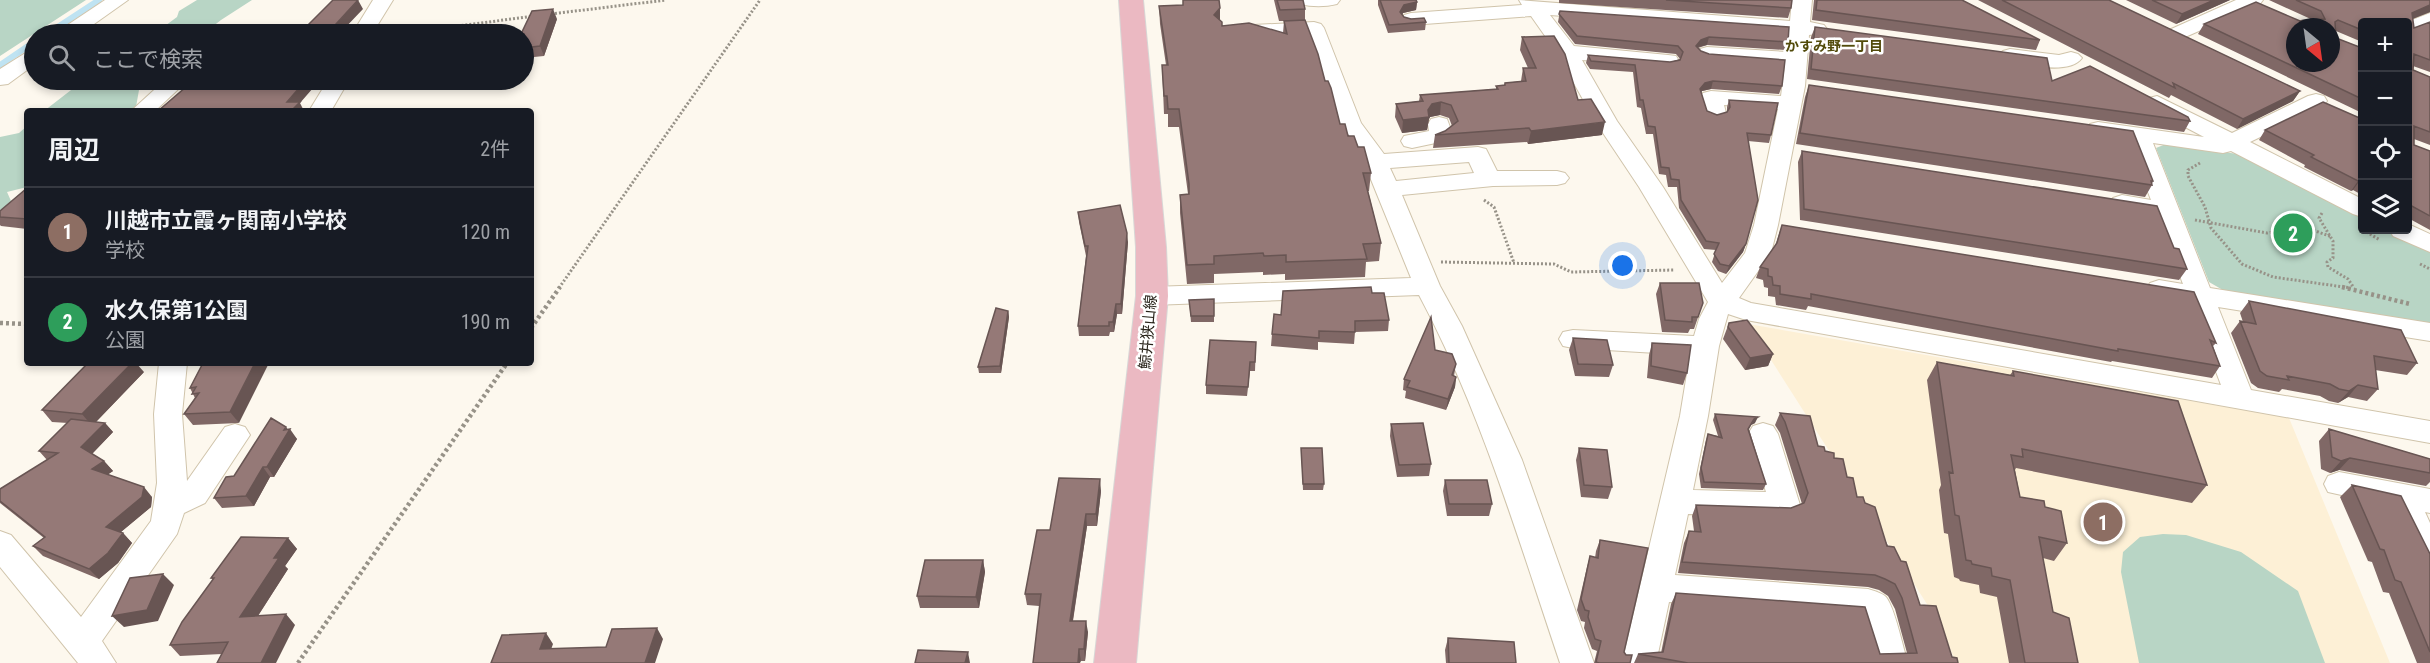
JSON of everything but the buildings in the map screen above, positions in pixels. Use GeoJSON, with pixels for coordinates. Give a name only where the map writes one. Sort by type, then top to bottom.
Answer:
{"type":"FeatureCollection","features":[{"type":"Feature","properties":{"kind":"main road","name":"鯨井狭山線"},"geometry":{"type":"LineString","coordinates":[[1114,663],[1152,296],[1150,236],[1131,0]]}},
{"type":"Feature","properties":{"kind":"street"},"geometry":{"type":"LineString","coordinates":[[82,24],[118,0]]}},
{"type":"Feature","properties":{"kind":"street"},"geometry":{"type":"LineString","coordinates":[[368,24],[383,0]]}},
{"type":"Feature","properties":{"kind":"street"},"geometry":{"type":"LineString","coordinates":[[1306,0],[1330,0]]}},
{"type":"Feature","properties":{"kind":"street"},"geometry":{"type":"LineString","coordinates":[[1639,663],[1694,416],[1705,346],[1712,319],[1722,301],[1777,227],[1782,151],[1797,59],[1802,0]]}},
{"type":"Feature","properties":{"kind":"street"},"geometry":{"type":"LineString","coordinates":[[2176,34],[2255,3]]}},
{"type":"Feature","properties":{"kind":"street"},"geometry":{"type":"LineString","coordinates":[[1532,5],[1567,52],[1606,121],[1651,187],[1722,301],[1746,311],[2430,432]]}},
{"type":"Feature","properties":{"kind":"street"},"geometry":{"type":"LineString","coordinates":[[1411,19],[1532,5],[1550,9],[1800,27],[1836,32]]}},
{"type":"Feature","properties":{"kind":"street"},"geometry":{"type":"LineString","coordinates":[[2412,28],[2430,19]]}},
{"type":"Feature","properties":{"kind":"street"},"geometry":{"type":"LineString","coordinates":[[2156,24],[2198,44]]}},
{"type":"Feature","properties":{"kind":"street"},"geometry":{"type":"LineString","coordinates":[[1226,32],[1314,28],[1350,124],[1372,154],[1427,286],[1449,326],[1507,460],[1577,663]]}},
{"type":"Feature","properties":{"kind":"street"},"geometry":{"type":"LineString","coordinates":[[2030,37],[2091,69]]}},
{"type":"Feature","properties":{"kind":"street"},"geometry":{"type":"LineString","coordinates":[[1567,52],[1668,61]]}},
{"type":"Feature","properties":{"kind":"street"},"geometry":{"type":"LineString","coordinates":[[1707,53],[1797,59]]}},
{"type":"Feature","properties":{"kind":"street"},"geometry":{"type":"LineString","coordinates":[[1990,53],[2061,62],[2071,58]]}},
{"type":"Feature","properties":{"kind":"street"},"geometry":{"type":"LineString","coordinates":[[0,79],[24,63]]}},
{"type":"Feature","properties":{"kind":"street"},"geometry":{"type":"LineString","coordinates":[[1714,113],[1711,98],[1792,94],[1818,89]]}},
{"type":"Feature","properties":{"kind":"street"},"geometry":{"type":"LineString","coordinates":[[145,108],[166,90]]}},
{"type":"Feature","properties":{"kind":"street"},"geometry":{"type":"LineString","coordinates":[[322,108],[332,90]]}},
{"type":"Feature","properties":{"kind":"street"},"geometry":{"type":"LineString","coordinates":[[2079,126],[2223,146],[2326,106],[2295,91]]}},
{"type":"Feature","properties":{"kind":"street"},"geometry":{"type":"LineString","coordinates":[[2142,95],[2358,207]]}},
{"type":"Feature","properties":{"kind":"street"},"geometry":{"type":"LineString","coordinates":[[1372,154],[1437,138],[1443,133],[1439,124]]}},
{"type":"Feature","properties":{"kind":"street"},"geometry":{"type":"LineString","coordinates":[[2138,135],[2240,398]]}},
{"type":"Feature","properties":{"kind":"street"},"geometry":{"type":"LineString","coordinates":[[1782,151],[1805,154]]}},
{"type":"Feature","properties":{"kind":"street"},"geometry":{"type":"LineString","coordinates":[[1372,154],[1478,154],[1482,187]]}},
{"type":"Feature","properties":{"kind":"street"},"geometry":{"type":"LineString","coordinates":[[1387,189],[1482,187],[1524,176],[1557,178]]}},
{"type":"Feature","properties":{"kind":"street"},"geometry":{"type":"LineString","coordinates":[[2098,199],[2170,213]]}},
{"type":"Feature","properties":{"kind":"street"},"geometry":{"type":"LineString","coordinates":[[2410,234],[2430,244]]}},
{"type":"Feature","properties":{"kind":"street"},"geometry":{"type":"LineString","coordinates":[[1152,296],[1427,286]]}},
{"type":"Feature","properties":{"kind":"street"},"geometry":{"type":"LineString","coordinates":[[2140,286],[2430,332]]}},
{"type":"Feature","properties":{"kind":"street"},"geometry":{"type":"LineString","coordinates":[[1573,339],[1705,346]]}},
{"type":"Feature","properties":{"kind":"street"},"geometry":{"type":"LineString","coordinates":[[0,544],[91,653],[166,525],[172,504],[173,466],[168,413],[173,366]]}},
{"type":"Feature","properties":{"kind":"street"},"geometry":{"type":"LineString","coordinates":[[1675,501],[1785,504],[1763,434]]}},
{"type":"Feature","properties":{"kind":"street"},"geometry":{"type":"LineString","coordinates":[[172,504],[194,495],[235,435]]}},
{"type":"Feature","properties":{"kind":"street"},"geometry":{"type":"LineString","coordinates":[[2339,484],[2416,498],[2430,555]]}},
{"type":"Feature","properties":{"kind":"street"},"geometry":{"type":"LineString","coordinates":[[1655,587],[1868,603],[1874,607],[1891,663]]}},
{"type":"Feature","properties":{"kind":"path"},"geometry":{"type":"LineString","coordinates":[[548,14],[666,0]]}},
{"type":"Feature","properties":{"kind":"path"},"geometry":{"type":"LineString","coordinates":[[534,324],[760,0]]}},
{"type":"Feature","properties":{"kind":"path"},"geometry":{"type":"LineString","coordinates":[[475,24],[537,16]]}},
{"type":"Feature","properties":{"kind":"path"},"geometry":{"type":"LineString","coordinates":[[2188,170],[2188,176],[2205,207],[2211,228],[2242,264],[2273,277],[2355,289],[2413,305]]}},
{"type":"Feature","properties":{"kind":"path"},"geometry":{"type":"LineString","coordinates":[[1482,187],[1494,207],[1514,263]]}},
{"type":"Feature","properties":{"kind":"path"},"geometry":{"type":"LineString","coordinates":[[2170,213],[2267,233],[2295,228],[2310,229],[2332,237]]}},
{"type":"Feature","properties":{"kind":"path"},"geometry":{"type":"LineString","coordinates":[[2322,213],[2319,218],[2332,237],[2335,252],[2333,258],[2327,262],[2328,267],[2348,279],[2355,289]]}},
{"type":"Feature","properties":{"kind":"path"},"geometry":{"type":"LineString","coordinates":[[1417,261],[1554,264],[1571,272],[1701,270]]}},
{"type":"Feature","properties":{"kind":"path"},"geometry":{"type":"LineString","coordinates":[[0,323],[24,324]]}},
{"type":"Feature","properties":{"kind":"path"},"geometry":{"type":"LineString","coordinates":[[298,663],[505,366]]}},
{"type":"Feature","properties":{"kind":"shaded area"},"geometry":{"type":"Polygon","coordinates":[[[1748,324],[2289,418],[2390,663],[1956,663],[1941,626],[1748,324]]]}},
{"type":"Feature","properties":{"kind":"green space"},"geometry":{"type":"Polygon","coordinates":[[[0,0],[86,0],[49,24],[24,24],[24,40],[0,56],[0,0]]]}},
{"type":"Feature","properties":{"kind":"green space"},"geometry":{"type":"Polygon","coordinates":[[[197,0],[252,0],[216,24],[168,24],[177,17],[179,11],[197,0]]]}},
{"type":"Feature","properties":{"kind":"green space"},"geometry":{"type":"Polygon","coordinates":[[[71,90],[139,90],[135,108],[48,108],[71,90]]]}},
{"type":"Feature","properties":{"kind":"green space"},"geometry":{"type":"Polygon","coordinates":[[[24,129],[24,188],[7,192],[11,201],[8,207],[0,210],[0,137],[19,133],[24,129]]]}},
{"type":"Feature","properties":{"kind":"green space"},"geometry":{"type":"Polygon","coordinates":[[[2166,144],[2245,155],[2358,214],[2358,234],[2397,234],[2430,251],[2430,326],[2228,293],[2209,282],[2156,148],[2166,144]]]}},
{"type":"Feature","properties":{"kind":"green space"},"geometry":{"type":"Polygon","coordinates":[[[2163,534],[2186,535],[2241,552],[2298,591],[2325,663],[2139,663],[2121,572],[2123,552],[2140,537],[2163,534]]]}},
{"type":"Feature","properties":{"kind":"waterway"},"geometry":{"type":"LineString","coordinates":[[62,24],[99,0]]}},
{"type":"Feature","properties":{"kind":"waterway"},"geometry":{"type":"LineString","coordinates":[[0,65],[24,49]]}},
{"type":"Feature","properties":{"kind":"place","name":"水久保第1公園"},"geometry":{"type":"Point","coordinates":[2293,233]}},
{"type":"Feature","properties":{"kind":"place","name":"川越市立霞ヶ関南小学校"},"geometry":{"type":"Point","coordinates":[2103,522]}},
{"type":"Feature","properties":{"kind":"district","name":"かすみ野一丁目"},"geometry":{"type":"Point","coordinates":[1834,46]}}]}
